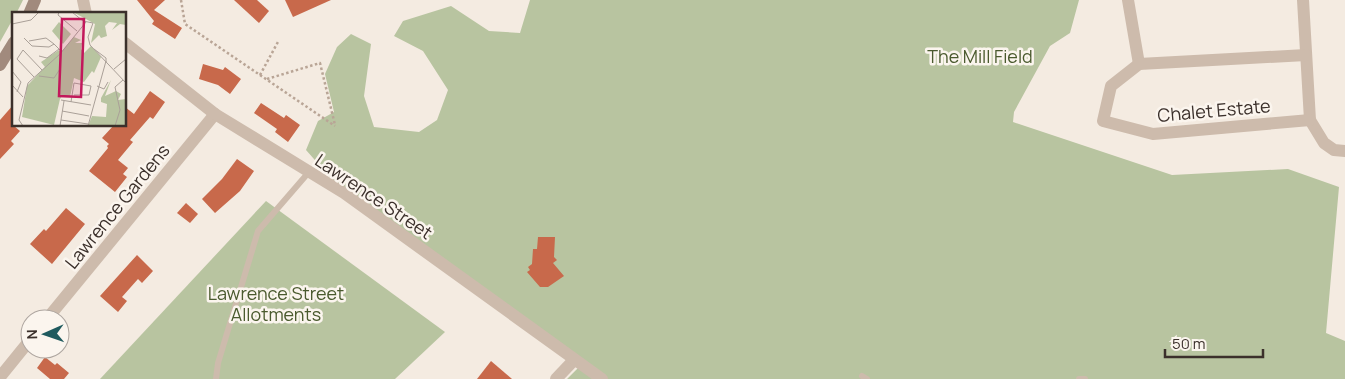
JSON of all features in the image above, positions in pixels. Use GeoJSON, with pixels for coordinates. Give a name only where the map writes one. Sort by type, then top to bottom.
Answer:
{"type":"FeatureCollection","features":[{"type":"Feature","properties":{"kind":"main road"},"geometry":{"type":"LineString","coordinates":[[29,12],[35,0]]}},
{"type":"Feature","properties":{"kind":"main road"},"geometry":{"type":"LineString","coordinates":[[0,64],[12,46]]}},
{"type":"Feature","properties":{"kind":"street"},"geometry":{"type":"LineString","coordinates":[[1128,0],[1139,64],[1306,55]]}},
{"type":"Feature","properties":{"kind":"street"},"geometry":{"type":"LineString","coordinates":[[1303,0],[1310,120],[1324,143],[1334,150],[1345,151]]}},
{"type":"Feature","properties":{"kind":"street","name":"Lawrence Street"},"geometry":{"type":"LineString","coordinates":[[126,44],[214,114],[344,193],[602,379]]}},
{"type":"Feature","properties":{"kind":"street","name":"Chalet Estate"},"geometry":{"type":"LineString","coordinates":[[1139,64],[1111,86],[1103,121],[1153,134],[1310,120]]}},
{"type":"Feature","properties":{"kind":"street","name":"Lawrence Gardens"},"geometry":{"type":"LineString","coordinates":[[55,309],[214,114]]}},
{"type":"Feature","properties":{"kind":"street"},"geometry":{"type":"LineString","coordinates":[[0,377],[20,352]]}},
{"type":"Feature","properties":{"kind":"street"},"geometry":{"type":"LineString","coordinates":[[556,379],[574,360]]}},
{"type":"Feature","properties":{"kind":"lane"},"geometry":{"type":"LineString","coordinates":[[216,379],[218,363],[258,231],[309,172]]}},
{"type":"Feature","properties":{"kind":"lane"},"geometry":{"type":"LineString","coordinates":[[1079,379],[1085,379]]}},
{"type":"Feature","properties":{"kind":"path"},"geometry":{"type":"LineString","coordinates":[[181,0],[184,24],[335,126],[320,62],[266,79]]}},
{"type":"Feature","properties":{"kind":"path"},"geometry":{"type":"LineString","coordinates":[[260,75],[279,40]]}},
{"type":"Feature","properties":{"kind":"green space"},"geometry":{"type":"Polygon","coordinates":[[[0,0],[23,0],[17,12],[12,12],[12,21],[0,42],[0,0]]]}},
{"type":"Feature","properties":{"kind":"green space","name":"The Mill Field"},"geometry":{"type":"Polygon","coordinates":[[[530,0],[1079,0],[1070,33],[1050,46],[1014,112],[1013,122],[1172,175],[1288,169],[1339,187],[1326,333],[1345,341],[1345,379],[567,379],[581,365],[344,193],[306,150],[318,121],[334,112],[325,74],[337,47],[351,34],[371,44],[364,96],[374,127],[419,132],[437,120],[448,90],[423,51],[394,36],[403,21],[451,6],[489,31],[520,33],[530,0]]]}},
{"type":"Feature","properties":{"kind":"green space","name":"Lawrence Street Allotments"},"geometry":{"type":"Polygon","coordinates":[[[266,201],[445,332],[395,379],[100,379],[266,201]]]}},
{"type":"Feature","properties":{"kind":"building"},"geometry":{"type":"Polygon","coordinates":[[[137,0],[165,0],[154,10],[182,28],[175,39],[152,24],[154,21],[137,0]]]}},
{"type":"Feature","properties":{"kind":"building"},"geometry":{"type":"Polygon","coordinates":[[[234,0],[257,0],[269,11],[259,23],[234,0]]]}},
{"type":"Feature","properties":{"kind":"building"},"geometry":{"type":"Polygon","coordinates":[[[285,0],[331,0],[293,17],[285,0]]]}},
{"type":"Feature","properties":{"kind":"building"},"geometry":{"type":"Polygon","coordinates":[[[203,64],[223,70],[225,67],[241,79],[230,94],[218,85],[199,79],[203,64]]]}},
{"type":"Feature","properties":{"kind":"building"},"geometry":{"type":"Polygon","coordinates":[[[150,91],[165,102],[153,119],[150,117],[130,140],[133,142],[118,160],[128,168],[123,174],[127,177],[115,192],[89,171],[108,148],[109,144],[102,138],[113,126],[126,126],[126,108],[134,114],[150,91]]]}},
{"type":"Feature","properties":{"kind":"building"},"geometry":{"type":"Polygon","coordinates":[[[261,103],[284,118],[286,115],[300,125],[288,142],[275,132],[277,129],[254,113],[261,103]]]}},
{"type":"Feature","properties":{"kind":"building"},"geometry":{"type":"Polygon","coordinates":[[[12,106],[12,126],[20,131],[11,141],[14,144],[0,159],[0,120],[12,106]]]}},
{"type":"Feature","properties":{"kind":"building"},"geometry":{"type":"Polygon","coordinates":[[[237,159],[254,171],[240,191],[215,213],[202,199],[222,179],[237,159]]]}},
{"type":"Feature","properties":{"kind":"building"},"geometry":{"type":"Polygon","coordinates":[[[186,203],[198,214],[190,223],[177,213],[186,203]]]}},
{"type":"Feature","properties":{"kind":"building"},"geometry":{"type":"Polygon","coordinates":[[[66,208],[85,224],[52,264],[30,244],[44,229],[46,231],[66,208]]]}},
{"type":"Feature","properties":{"kind":"building"},"geometry":{"type":"Polygon","coordinates":[[[538,237],[555,237],[554,257],[557,260],[553,263],[564,276],[548,287],[540,287],[527,272],[530,270],[528,267],[532,264],[533,249],[537,249],[538,237]]]}},
{"type":"Feature","properties":{"kind":"building"},"geometry":{"type":"Polygon","coordinates":[[[137,255],[153,271],[142,283],[138,279],[122,297],[127,301],[118,312],[100,296],[137,255]]]}},
{"type":"Feature","properties":{"kind":"building"},"geometry":{"type":"Polygon","coordinates":[[[44,359],[48,359],[55,365],[57,363],[69,373],[64,379],[50,379],[37,368],[44,359]]]}},
{"type":"Feature","properties":{"kind":"building"},"geometry":{"type":"Polygon","coordinates":[[[491,361],[512,379],[477,379],[491,361]]]}}]}
